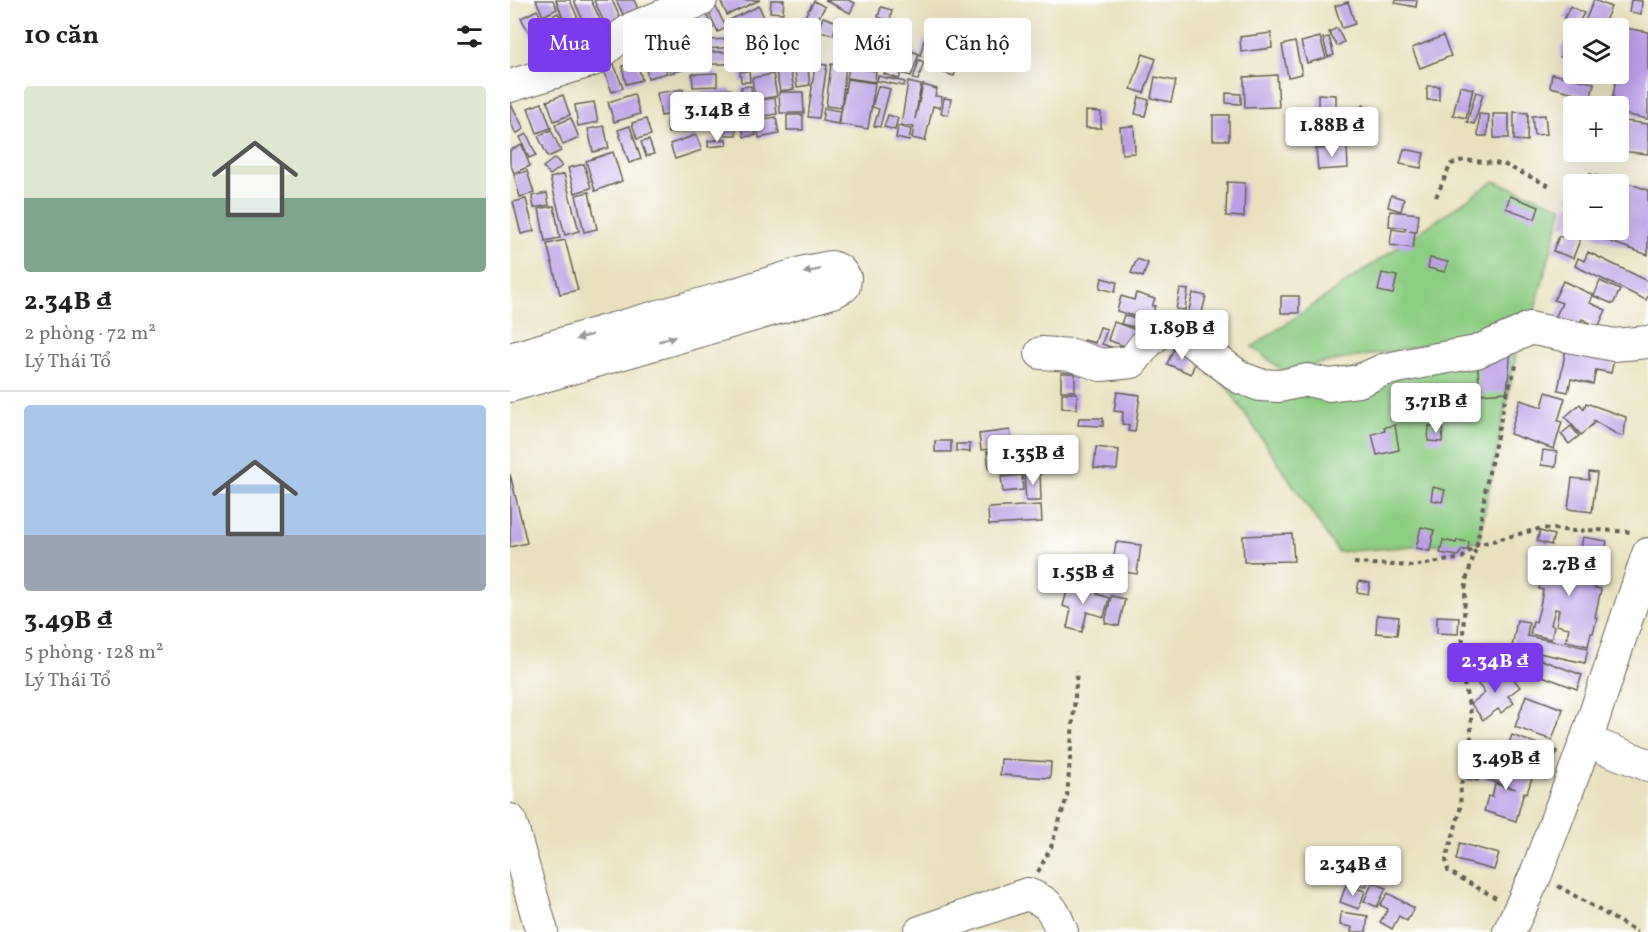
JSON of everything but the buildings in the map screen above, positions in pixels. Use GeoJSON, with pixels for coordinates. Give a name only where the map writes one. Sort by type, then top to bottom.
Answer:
{"type":"FeatureCollection","features":[{"type":"Feature","properties":{"kind":"street"},"geometry":{"type":"LineString","coordinates":[[510,86],[593,60],[633,28],[701,0]]}},
{"type":"Feature","properties":{"kind":"street"},"geometry":{"type":"LineString","coordinates":[[510,359],[632,337],[833,292],[844,286],[845,278],[839,270],[831,267],[805,272],[720,299],[632,337],[510,386]]}},
{"type":"Feature","properties":{"kind":"street"},"geometry":{"type":"LineString","coordinates":[[1041,352],[1072,355],[1101,365],[1132,362],[1145,345],[1162,329],[1175,329],[1241,378],[1260,385],[1280,386],[1307,380],[1329,385],[1359,381],[1383,370],[1476,352],[1529,328],[1614,345],[1648,342]]}},
{"type":"Feature","properties":{"kind":"street"},"geometry":{"type":"LineString","coordinates":[[1514,921],[1536,874],[1586,741],[1643,543]]}},
{"type":"Feature","properties":{"kind":"street"},"geometry":{"type":"LineString","coordinates":[[1586,741],[1648,765]]}},
{"type":"Feature","properties":{"kind":"street"},"geometry":{"type":"LineString","coordinates":[[510,820],[542,932]]}},
{"type":"Feature","properties":{"kind":"street"},"geometry":{"type":"LineString","coordinates":[[920,932],[1027,894],[1042,900],[1054,911],[1062,932]]}},
{"type":"Feature","properties":{"kind":"path"},"geometry":{"type":"LineString","coordinates":[[1436,197],[1451,164],[1464,160],[1503,164],[1550,186]]}},
{"type":"Feature","properties":{"kind":"path"},"geometry":{"type":"LineString","coordinates":[[1514,921],[1448,871],[1446,860],[1460,811],[1461,785],[1471,741],[1471,714],[1461,670],[1466,580],[1477,545],[1486,486],[1505,400],[1529,328]]}},
{"type":"Feature","properties":{"kind":"path"},"geometry":{"type":"LineString","coordinates":[[1354,563],[1413,566],[1462,558],[1477,545],[1542,528],[1574,531],[1598,530],[1643,543]]}},
{"type":"Feature","properties":{"kind":"path"},"geometry":{"type":"LineString","coordinates":[[1027,894],[1051,847],[1067,797],[1077,671]]}},
{"type":"Feature","properties":{"kind":"path"},"geometry":{"type":"LineString","coordinates":[[1536,874],[1637,932]]}},
{"type":"Feature","properties":{"kind":"green space"},"geometry":{"type":"Polygon","coordinates":[[[1494,181],[1563,207],[1530,327],[1282,370],[1252,347],[1494,181]]]}},
{"type":"Feature","properties":{"kind":"green space"},"geometry":{"type":"Polygon","coordinates":[[[1516,355],[1479,541],[1338,552],[1223,381],[1516,355]]]}}]}
